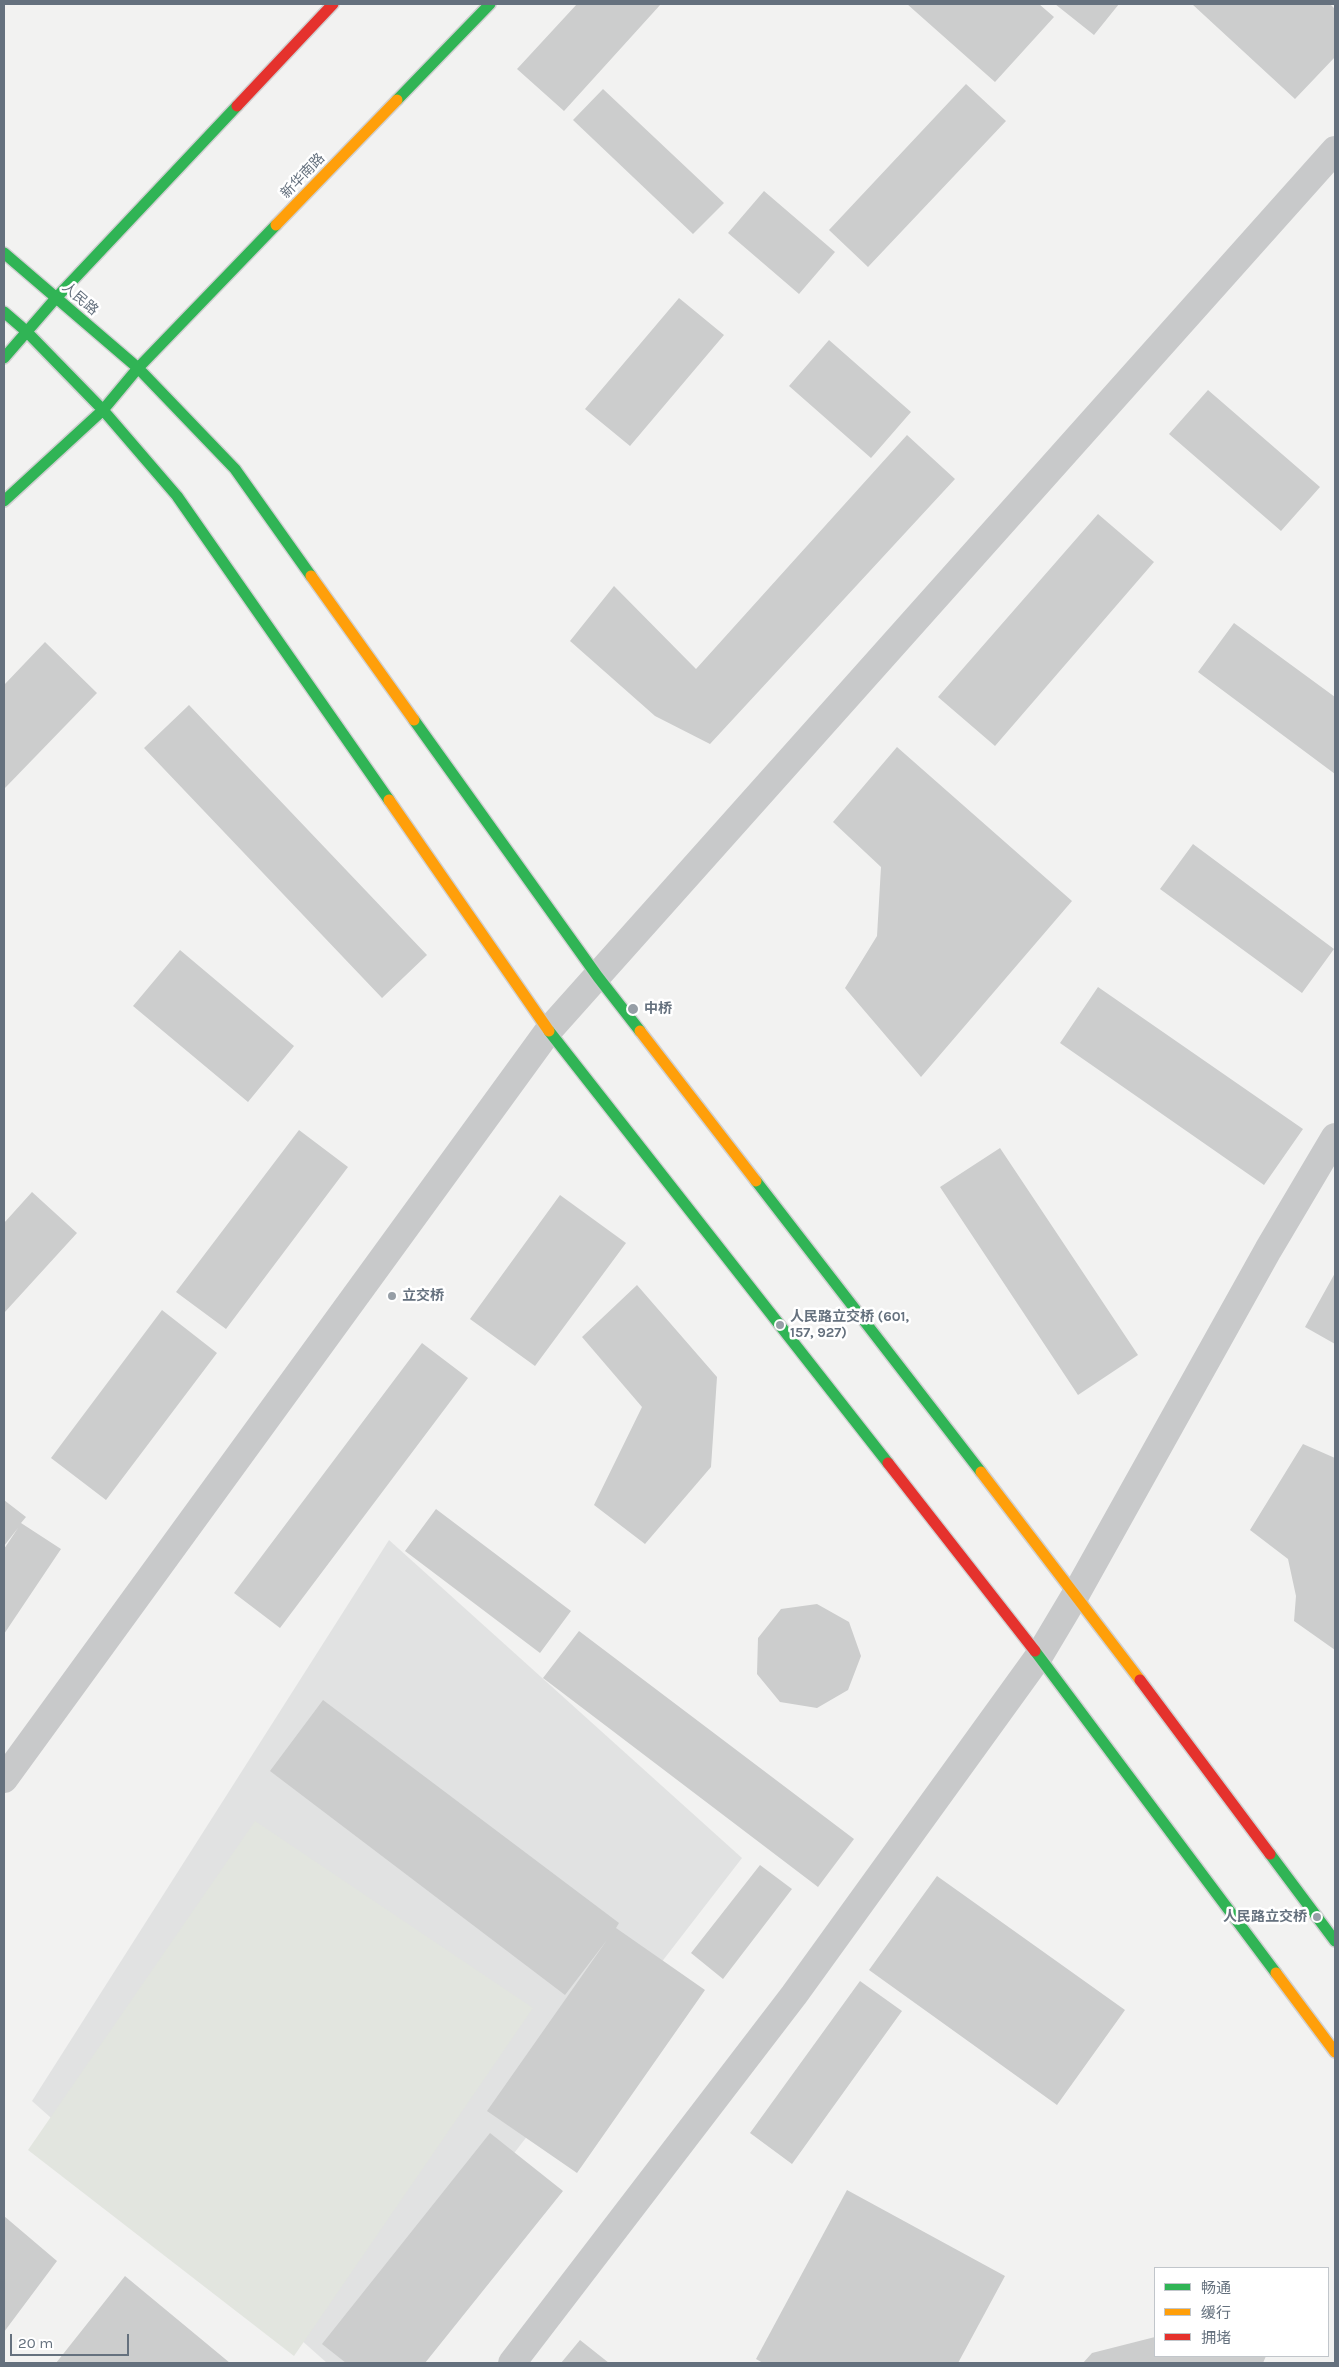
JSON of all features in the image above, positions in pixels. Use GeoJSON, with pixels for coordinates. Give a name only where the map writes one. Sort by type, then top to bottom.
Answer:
{"type":"FeatureCollection","features":[{"type":"Feature","properties":{"kind":"main road"},"geometry":{"type":"LineString","coordinates":[[4,358],[56,298],[333,4]]}},
{"type":"Feature","properties":{"kind":"main road","name":"新华南路"},"geometry":{"type":"LineString","coordinates":[[4,501],[103,410],[138,368],[490,4]]}},
{"type":"Feature","properties":{"kind":"main road","name":"人民路"},"geometry":{"type":"LineString","coordinates":[[4,253],[138,368],[235,469],[598,977],[1076,1594],[1335,1942]]}},
{"type":"Feature","properties":{"kind":"main road"},"geometry":{"type":"LineString","coordinates":[[4,312],[26,331],[103,410],[177,496],[549,1030],[1038,1656],[1335,2052]]}},
{"type":"Feature","properties":{"kind":"street"},"geometry":{"type":"LineString","coordinates":[[4,1779],[549,1030],[1335,150]]}},
{"type":"Feature","properties":{"kind":"street"},"geometry":{"type":"LineString","coordinates":[[512,2363],[794,1995],[1038,1656],[1076,1594],[1268,1250],[1335,1136]]}},
{"type":"Feature","properties":{"kind":"shaded area"},"geometry":{"type":"Polygon","coordinates":[[[389,1540],[742,1858],[352,2363],[327,2363],[32,2101],[389,1540]]]}},
{"type":"Feature","properties":{"kind":"shaded area"},"geometry":{"type":"Polygon","coordinates":[[[255,1821],[533,2008],[294,2356],[28,2150],[255,1821]]]}},
{"type":"Feature","properties":{"kind":"building"},"geometry":{"type":"Polygon","coordinates":[[[577,4],[661,4],[564,111],[517,69],[577,4]]]}},
{"type":"Feature","properties":{"kind":"building"},"geometry":{"type":"Polygon","coordinates":[[[907,4],[1039,4],[1054,17],[995,82],[907,4]]]}},
{"type":"Feature","properties":{"kind":"building"},"geometry":{"type":"Polygon","coordinates":[[[1055,4],[1119,4],[1094,35],[1055,4]]]}},
{"type":"Feature","properties":{"kind":"building"},"geometry":{"type":"Polygon","coordinates":[[[1192,4],[1330,4],[1335,9],[1335,57],[1295,99],[1192,4]]]}},
{"type":"Feature","properties":{"kind":"building"},"geometry":{"type":"Polygon","coordinates":[[[966,84],[1006,121],[868,267],[829,230],[966,84]]]}},
{"type":"Feature","properties":{"kind":"building"},"geometry":{"type":"Polygon","coordinates":[[[603,89],[724,203],[693,234],[573,120],[603,89]]]}},
{"type":"Feature","properties":{"kind":"building"},"geometry":{"type":"Polygon","coordinates":[[[764,191],[835,252],[799,294],[728,233],[764,191]]]}},
{"type":"Feature","properties":{"kind":"building"},"geometry":{"type":"Polygon","coordinates":[[[679,298],[724,335],[630,446],[585,409],[679,298]]]}},
{"type":"Feature","properties":{"kind":"building"},"geometry":{"type":"Polygon","coordinates":[[[829,340],[911,412],[871,458],[789,386],[829,340]]]}},
{"type":"Feature","properties":{"kind":"building"},"geometry":{"type":"Polygon","coordinates":[[[1208,390],[1320,487],[1281,531],[1169,434],[1208,390]]]}},
{"type":"Feature","properties":{"kind":"building"},"geometry":{"type":"Polygon","coordinates":[[[907,435],[955,479],[710,744],[655,716],[570,641],[614,586],[696,669],[907,435]]]}},
{"type":"Feature","properties":{"kind":"building"},"geometry":{"type":"Polygon","coordinates":[[[1098,514],[1154,562],[995,746],[938,697],[1098,514]]]}},
{"type":"Feature","properties":{"kind":"building"},"geometry":{"type":"Polygon","coordinates":[[[1234,623],[1335,697],[1335,774],[1198,672],[1234,623]]]}},
{"type":"Feature","properties":{"kind":"building"},"geometry":{"type":"Polygon","coordinates":[[[45,642],[97,693],[4,789],[4,685],[45,642]]]}},
{"type":"Feature","properties":{"kind":"building"},"geometry":{"type":"Polygon","coordinates":[[[189,705],[427,955],[382,998],[144,748],[189,705]]]}},
{"type":"Feature","properties":{"kind":"building"},"geometry":{"type":"Polygon","coordinates":[[[897,747],[1072,901],[921,1077],[845,988],[877,936],[881,867],[833,822],[897,747]]]}},
{"type":"Feature","properties":{"kind":"building"},"geometry":{"type":"Polygon","coordinates":[[[1193,844],[1334,949],[1302,993],[1160,889],[1193,844]]]}},
{"type":"Feature","properties":{"kind":"building"},"geometry":{"type":"Polygon","coordinates":[[[180,950],[294,1046],[248,1102],[133,1006],[180,950]]]}},
{"type":"Feature","properties":{"kind":"building"},"geometry":{"type":"Polygon","coordinates":[[[1098,987],[1303,1129],[1264,1185],[1060,1043],[1098,987]]]}},
{"type":"Feature","properties":{"kind":"building"},"geometry":{"type":"Polygon","coordinates":[[[299,1130],[348,1167],[226,1329],[176,1292],[299,1130]]]}},
{"type":"Feature","properties":{"kind":"building"},"geometry":{"type":"Polygon","coordinates":[[[1000,1148],[1138,1355],[1078,1395],[940,1187],[1000,1148]]]}},
{"type":"Feature","properties":{"kind":"building"},"geometry":{"type":"Polygon","coordinates":[[[32,1192],[77,1233],[4,1313],[4,1223],[32,1192]]]}},
{"type":"Feature","properties":{"kind":"building"},"geometry":{"type":"Polygon","coordinates":[[[560,1195],[626,1243],[535,1366],[470,1319],[560,1195]]]}},
{"type":"Feature","properties":{"kind":"building"},"geometry":{"type":"Polygon","coordinates":[[[1335,1273],[1335,1344],[1305,1327],[1335,1273]]]}},
{"type":"Feature","properties":{"kind":"building"},"geometry":{"type":"Polygon","coordinates":[[[637,1285],[717,1377],[711,1467],[645,1544],[594,1505],[642,1407],[582,1337],[637,1285]]]}},
{"type":"Feature","properties":{"kind":"building"},"geometry":{"type":"Polygon","coordinates":[[[162,1310],[217,1353],[106,1500],[51,1458],[162,1310]]]}},
{"type":"Feature","properties":{"kind":"building"},"geometry":{"type":"Polygon","coordinates":[[[422,1343],[468,1378],[280,1628],[234,1593],[422,1343]]]}},
{"type":"Feature","properties":{"kind":"building"},"geometry":{"type":"Polygon","coordinates":[[[1303,1444],[1335,1458],[1335,1650],[1294,1621],[1296,1596],[1288,1559],[1250,1530],[1303,1444]]]}},
{"type":"Feature","properties":{"kind":"building"},"geometry":{"type":"Polygon","coordinates":[[[4,1500],[26,1517],[21,1523],[61,1549],[4,1634],[4,1549],[18,1528],[4,1546],[4,1500]]]}},
{"type":"Feature","properties":{"kind":"building"},"geometry":{"type":"Polygon","coordinates":[[[436,1509],[571,1611],[540,1653],[405,1551],[436,1509]]]}},
{"type":"Feature","properties":{"kind":"building"},"geometry":{"type":"Polygon","coordinates":[[[817,1604],[849,1622],[861,1656],[848,1690],[817,1708],[780,1702],[757,1674],[758,1638],[781,1609],[817,1604]]]}},
{"type":"Feature","properties":{"kind":"building"},"geometry":{"type":"Polygon","coordinates":[[[579,1631],[854,1839],[818,1887],[543,1678],[579,1631]]]}},
{"type":"Feature","properties":{"kind":"building"},"geometry":{"type":"Polygon","coordinates":[[[323,1700],[619,1923],[616,1928],[705,1990],[577,2173],[487,2111],[607,1940],[565,1995],[270,1771],[323,1700]]]}},
{"type":"Feature","properties":{"kind":"building"},"geometry":{"type":"Polygon","coordinates":[[[760,1865],[792,1889],[723,1979],[691,1953],[760,1865]]]}},
{"type":"Feature","properties":{"kind":"building"},"geometry":{"type":"Polygon","coordinates":[[[937,1876],[1125,2010],[1057,2105],[869,1970],[937,1876]]]}},
{"type":"Feature","properties":{"kind":"building"},"geometry":{"type":"Polygon","coordinates":[[[860,1981],[902,2011],[792,2164],[750,2133],[860,1981]]]}},
{"type":"Feature","properties":{"kind":"building"},"geometry":{"type":"Polygon","coordinates":[[[490,2133],[563,2191],[425,2363],[346,2363],[322,2344],[490,2133]]]}},
{"type":"Feature","properties":{"kind":"building"},"geometry":{"type":"Polygon","coordinates":[[[847,2190],[1005,2276],[958,2363],[763,2363],[756,2359],[847,2190]]]}},
{"type":"Feature","properties":{"kind":"building"},"geometry":{"type":"Polygon","coordinates":[[[4,2216],[57,2261],[4,2332],[4,2216]]]}},
{"type":"Feature","properties":{"kind":"building"},"geometry":{"type":"Polygon","coordinates":[[[125,2276],[230,2363],[56,2363],[125,2276]]]}},
{"type":"Feature","properties":{"kind":"building"},"geometry":{"type":"Polygon","coordinates":[[[1154,2337],[1154,2357],[1266,2357],[1263,2363],[1083,2363],[1092,2353],[1154,2337]]]}},
{"type":"Feature","properties":{"kind":"building"},"geometry":{"type":"Polygon","coordinates":[[[580,2340],[609,2363],[561,2363],[580,2340]]]}},
{"type":"Feature","properties":{"kind":"traffic: fast"},"geometry":{"type":"LineString","coordinates":[[397,100],[490,4]]}},
{"type":"Feature","properties":{"kind":"traffic: fast"},"geometry":{"type":"LineString","coordinates":[[4,358],[56,298],[237,106]]}},
{"type":"Feature","properties":{"kind":"traffic: fast"},"geometry":{"type":"LineString","coordinates":[[4,501],[103,410],[138,368],[276,225]]}},
{"type":"Feature","properties":{"kind":"traffic: fast"},"geometry":{"type":"LineString","coordinates":[[4,253],[138,368],[235,469],[311,576]]}},
{"type":"Feature","properties":{"kind":"traffic: fast"},"geometry":{"type":"LineString","coordinates":[[4,312],[26,331],[103,410],[177,496],[389,800]]}},
{"type":"Feature","properties":{"kind":"traffic: fast"},"geometry":{"type":"LineString","coordinates":[[414,720],[598,977],[640,1031]]}},
{"type":"Feature","properties":{"kind":"traffic: fast"},"geometry":{"type":"LineString","coordinates":[[549,1031],[888,1463]]}},
{"type":"Feature","properties":{"kind":"traffic: fast"},"geometry":{"type":"LineString","coordinates":[[756,1181],[981,1472]]}},
{"type":"Feature","properties":{"kind":"traffic: fast"},"geometry":{"type":"LineString","coordinates":[[1035,1651],[1276,1973]]}},
{"type":"Feature","properties":{"kind":"traffic: fast"},"geometry":{"type":"LineString","coordinates":[[1270,1854],[1335,1941]]}},
{"type":"Feature","properties":{"kind":"traffic: slow"},"geometry":{"type":"LineString","coordinates":[[276,225],[397,100]]}},
{"type":"Feature","properties":{"kind":"traffic: slow"},"geometry":{"type":"LineString","coordinates":[[311,576],[414,720]]}},
{"type":"Feature","properties":{"kind":"traffic: slow"},"geometry":{"type":"LineString","coordinates":[[389,800],[549,1031]]}},
{"type":"Feature","properties":{"kind":"traffic: slow"},"geometry":{"type":"LineString","coordinates":[[640,1031],[756,1181]]}},
{"type":"Feature","properties":{"kind":"traffic: slow"},"geometry":{"type":"LineString","coordinates":[[981,1472],[1140,1680]]}},
{"type":"Feature","properties":{"kind":"traffic: slow"},"geometry":{"type":"LineString","coordinates":[[1276,1973],[1335,2052]]}},
{"type":"Feature","properties":{"kind":"traffic: jam"},"geometry":{"type":"LineString","coordinates":[[237,106],[333,4]]}},
{"type":"Feature","properties":{"kind":"traffic: jam"},"geometry":{"type":"LineString","coordinates":[[888,1463],[1035,1651]]}},
{"type":"Feature","properties":{"kind":"traffic: jam"},"geometry":{"type":"LineString","coordinates":[[1140,1680],[1270,1854]]}},
{"type":"Feature","properties":{"kind":"place","name":"中桥"},"geometry":{"type":"Point","coordinates":[633,1009]}},
{"type":"Feature","properties":{"kind":"place","name":"立交桥"},"geometry":{"type":"Point","coordinates":[392,1296]}},
{"type":"Feature","properties":{"kind":"place","name":"人民路立交桥 (601, 157, 927)"},"geometry":{"type":"Point","coordinates":[780,1325]}},
{"type":"Feature","properties":{"kind":"place","name":"人民路立交桥"},"geometry":{"type":"Point","coordinates":[1317,1917]}}]}
